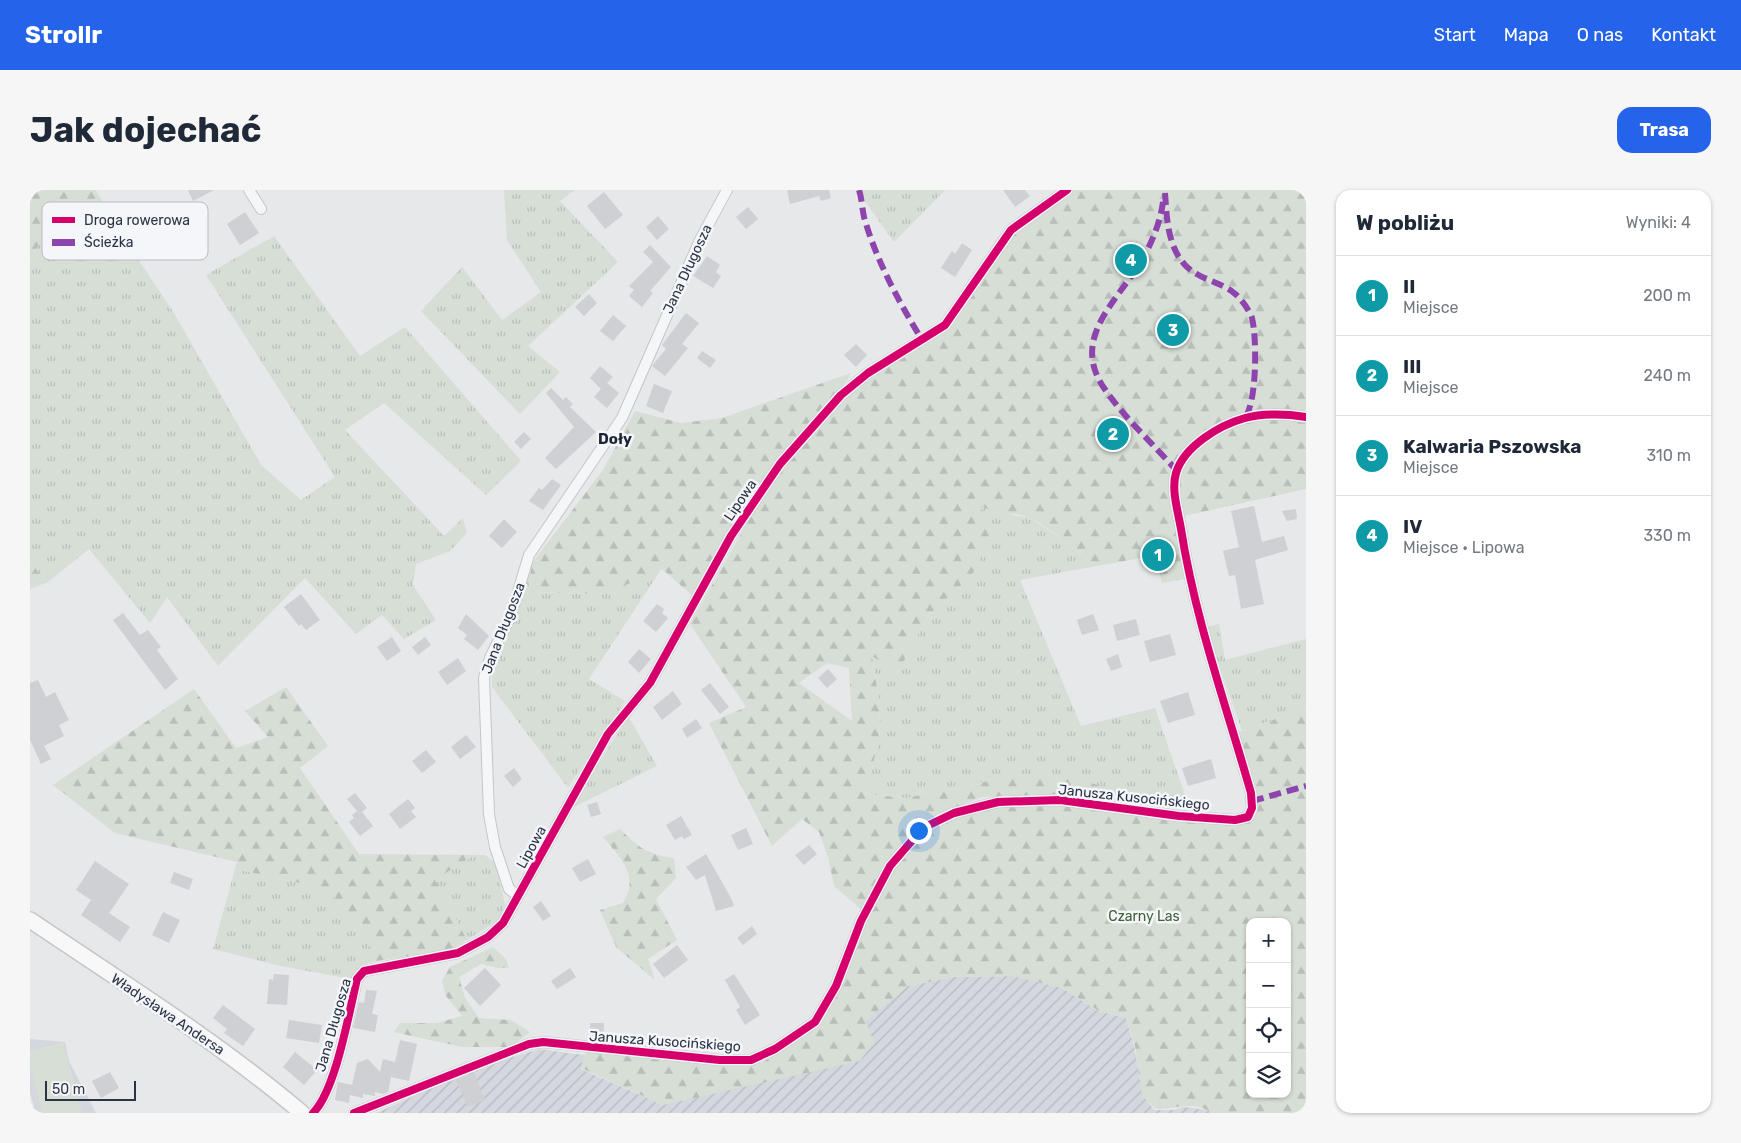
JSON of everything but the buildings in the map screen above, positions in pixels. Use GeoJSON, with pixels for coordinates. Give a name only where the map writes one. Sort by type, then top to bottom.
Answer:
{"type":"FeatureCollection","features":[{"type":"Feature","properties":{"kind":"main road","name":"Władysława Andersa"},"geometry":{"type":"LineString","coordinates":[[30,920],[222,1050],[276,1090],[302,1113]]}},
{"type":"Feature","properties":{"kind":"street"},"geometry":{"type":"LineString","coordinates":[[249,190],[261,209]]}},
{"type":"Feature","properties":{"kind":"street","name":"Jana Długosza"},"geometry":{"type":"LineString","coordinates":[[313,1113],[322,1104],[332,1076],[358,979],[364,971],[458,953],[488,937],[503,923],[518,896],[509,889],[494,847],[488,814],[484,678],[490,658],[511,615],[529,556],[622,418],[700,240],[727,190]]}},
{"type":"Feature","properties":{"kind":"street","name":"Lipowa"},"geometry":{"type":"LineString","coordinates":[[518,896],[608,734],[650,683],[731,536],[780,464],[841,395],[868,373],[945,325],[1011,230],[1067,190]]}},
{"type":"Feature","properties":{"kind":"street","name":"Janusza Kusocińskiego"},"geometry":{"type":"LineString","coordinates":[[354,1113],[529,1044],[543,1042],[720,1060],[751,1060],[775,1049],[815,1022],[836,986],[861,921],[890,866],[923,828],[954,813],[998,802],[1060,800],[1179,816],[1235,820],[1248,817],[1252,808],[1251,793],[1202,628],[1184,546],[1175,480],[1178,466],[1190,450],[1212,434],[1246,418],[1306,417]]}},
{"type":"Feature","properties":{"kind":"shaded area"},"geometry":{"type":"Polygon","coordinates":[[[1013,976],[1062,988],[1098,1011],[1126,1018],[1134,1046],[1143,1095],[1154,1110],[1174,1110],[1183,1107],[1208,1110],[1212,1113],[376,1113],[475,1069],[539,1049],[584,1055],[581,1069],[663,1105],[865,1021],[908,986],[954,977],[1013,976]]]}},
{"type":"Feature","properties":{"kind":"shaded area"},"geometry":{"type":"Polygon","coordinates":[[[30,1039],[65,1042],[69,1061],[96,1113],[36,1113],[30,1093],[30,1039]]]}},
{"type":"Feature","properties":{"kind":"green space"},"geometry":{"type":"Polygon","coordinates":[[[30,190],[96,190],[103,202],[42,202],[42,241],[30,259],[30,190]]]}},
{"type":"Feature","properties":{"kind":"green space"},"geometry":{"type":"Polygon","coordinates":[[[504,190],[575,190],[560,201],[618,262],[528,346],[560,372],[520,414],[421,311],[462,267],[502,320],[541,292],[507,240],[504,190]]]}},
{"type":"Feature","properties":{"kind":"green space"},"geometry":{"type":"Polygon","coordinates":[[[857,190],[945,190],[894,242],[857,190]]]}},
{"type":"Feature","properties":{"kind":"green space"},"geometry":{"type":"Polygon","coordinates":[[[1060,190],[1306,190],[1306,489],[1179,517],[1190,578],[1162,583],[1157,563],[1141,558],[1097,566],[1056,534],[1030,518],[1018,514],[999,513],[981,505],[990,539],[972,575],[928,616],[898,672],[872,656],[880,706],[879,741],[865,794],[906,798],[1012,776],[1077,778],[1133,797],[1127,802],[1067,794],[982,797],[931,817],[912,827],[862,910],[834,886],[828,857],[819,832],[802,819],[772,846],[709,723],[746,707],[690,624],[754,511],[694,597],[662,569],[605,594],[528,592],[532,563],[603,470],[635,411],[681,423],[722,418],[851,373],[805,429],[849,387],[943,322],[998,237],[1060,190]],[[827,663],[799,683],[852,721],[849,668],[827,663]]]}},
{"type":"Feature","properties":{"kind":"green space"},"geometry":{"type":"Polygon","coordinates":[[[274,236],[360,356],[405,327],[521,461],[486,495],[384,403],[345,430],[444,536],[463,518],[467,533],[450,551],[416,564],[413,585],[436,620],[404,639],[382,615],[356,634],[305,578],[218,666],[167,597],[150,623],[89,549],[48,582],[30,563],[30,259],[42,241],[42,260],[138,260],[174,313],[261,465],[301,500],[335,477],[206,275],[274,236]]]}},
{"type":"Feature","properties":{"kind":"green space"},"geometry":{"type":"Polygon","coordinates":[[[981,504],[1015,516],[1028,517],[1062,538],[1097,566],[1020,580],[1081,726],[1155,708],[1189,807],[1198,811],[1127,802],[1132,797],[1012,776],[906,798],[865,794],[879,741],[880,706],[872,655],[898,672],[928,616],[972,575],[981,504]]]}},
{"type":"Feature","properties":{"kind":"green space"},"geometry":{"type":"Polygon","coordinates":[[[30,563],[48,582],[30,589],[30,563]]]}},
{"type":"Feature","properties":{"kind":"green space"},"geometry":{"type":"Polygon","coordinates":[[[532,563],[528,592],[605,594],[662,568],[589,679],[625,701],[568,788],[492,687],[492,669],[532,563]]]}},
{"type":"Feature","properties":{"kind":"green space"},"geometry":{"type":"Polygon","coordinates":[[[1219,624],[1225,660],[1306,639],[1306,708],[1242,731],[1206,627],[1219,624]]]}},
{"type":"Feature","properties":{"kind":"green space"},"geometry":{"type":"Polygon","coordinates":[[[286,687],[328,746],[300,768],[359,854],[474,855],[435,880],[467,940],[448,951],[376,961],[359,921],[323,888],[235,869],[237,862],[115,833],[53,785],[194,689],[236,748],[268,737],[245,711],[286,687]]]}},
{"type":"Feature","properties":{"kind":"green space","name":"Czarny Las"},"geometry":{"type":"Polygon","coordinates":[[[1306,708],[1306,1113],[1212,1113],[1206,1109],[1192,1106],[1156,1109],[1142,1096],[1135,1046],[1126,1018],[1099,1011],[1062,988],[1013,976],[954,977],[908,986],[865,1021],[875,1040],[860,1061],[663,1105],[581,1068],[584,1055],[593,1051],[724,1063],[762,1063],[816,1023],[862,922],[891,867],[923,829],[991,803],[1060,800],[1235,820],[1252,808],[1234,734],[1306,708]]]}},
{"type":"Feature","properties":{"kind":"green space"},"geometry":{"type":"Polygon","coordinates":[[[628,716],[657,766],[572,808],[628,716]]]}},
{"type":"Feature","properties":{"kind":"green space"},"geometry":{"type":"Polygon","coordinates":[[[620,829],[644,849],[674,858],[676,878],[656,899],[677,940],[648,959],[655,980],[616,947],[600,910],[623,903],[628,894],[630,885],[626,868],[622,860],[603,837],[620,829]]]}},
{"type":"Feature","properties":{"kind":"green space"},"geometry":{"type":"Polygon","coordinates":[[[474,855],[485,855],[496,864],[505,905],[499,920],[467,940],[435,880],[474,855]]]}},
{"type":"Feature","properties":{"kind":"green space"},"geometry":{"type":"Polygon","coordinates":[[[235,869],[323,888],[359,921],[376,961],[364,964],[351,979],[281,966],[213,949],[235,869]]]}},
{"type":"Feature","properties":{"kind":"green space"},"geometry":{"type":"Polygon","coordinates":[[[493,947],[506,959],[509,968],[498,968],[481,964],[459,977],[465,998],[479,1018],[511,1020],[530,1032],[511,1047],[462,1047],[394,1032],[400,1023],[437,1023],[462,1016],[446,996],[442,981],[450,967],[493,947]]]}},
{"type":"Feature","properties":{"kind":"green space"},"geometry":{"type":"Polygon","coordinates":[[[63,1042],[82,1113],[42,1113],[30,1066],[30,1051],[63,1042]]]}},
{"type":"Feature","properties":{"kind":"marked path"},"geometry":{"type":"LineString","coordinates":[[859,190],[864,217],[875,249],[897,296],[922,340]]}},
{"type":"Feature","properties":{"kind":"marked path"},"geometry":{"type":"LineString","coordinates":[[1165,193],[1169,231],[1179,257],[1191,270],[1236,295],[1247,308],[1252,318],[1255,340],[1254,385],[1249,410],[1245,418]]}},
{"type":"Feature","properties":{"kind":"marked path"},"geometry":{"type":"LineString","coordinates":[[1163,202],[1157,228],[1145,254],[1099,325],[1094,339],[1092,355],[1095,371],[1111,398],[1177,471]]}},
{"type":"Feature","properties":{"kind":"marked path"},"geometry":{"type":"LineString","coordinates":[[1252,801],[1306,786]]}},
{"type":"Feature","properties":{"kind":"cycle path"},"geometry":{"type":"LineString","coordinates":[[313,1113],[321,1102],[335,1069],[357,979],[364,971],[458,953],[488,937],[503,923],[608,734],[650,683],[731,536],[780,464],[841,395],[868,373],[945,325],[1011,230],[1067,190]]}},
{"type":"Feature","properties":{"kind":"cycle path"},"geometry":{"type":"LineString","coordinates":[[354,1113],[529,1044],[543,1042],[720,1060],[751,1060],[775,1049],[815,1022],[836,986],[861,921],[890,866],[923,828],[954,813],[998,802],[1060,800],[1179,816],[1235,820],[1248,817],[1252,808],[1251,793],[1194,596],[1174,486],[1180,463],[1195,446],[1214,431],[1235,421],[1260,415],[1306,417]]}},
{"type":"Feature","properties":{"kind":"place","name":"IV"},"geometry":{"type":"Point","coordinates":[1131,260]}},
{"type":"Feature","properties":{"kind":"place","name":"Kalwaria Pszowska"},"geometry":{"type":"Point","coordinates":[1173,330]}},
{"type":"Feature","properties":{"kind":"place","name":"III"},"geometry":{"type":"Point","coordinates":[1113,434]}},
{"type":"Feature","properties":{"kind":"place","name":"II"},"geometry":{"type":"Point","coordinates":[1158,555]}},
{"type":"Feature","properties":{"kind":"district","name":"Doły"},"geometry":{"type":"Point","coordinates":[615,439]}}]}
